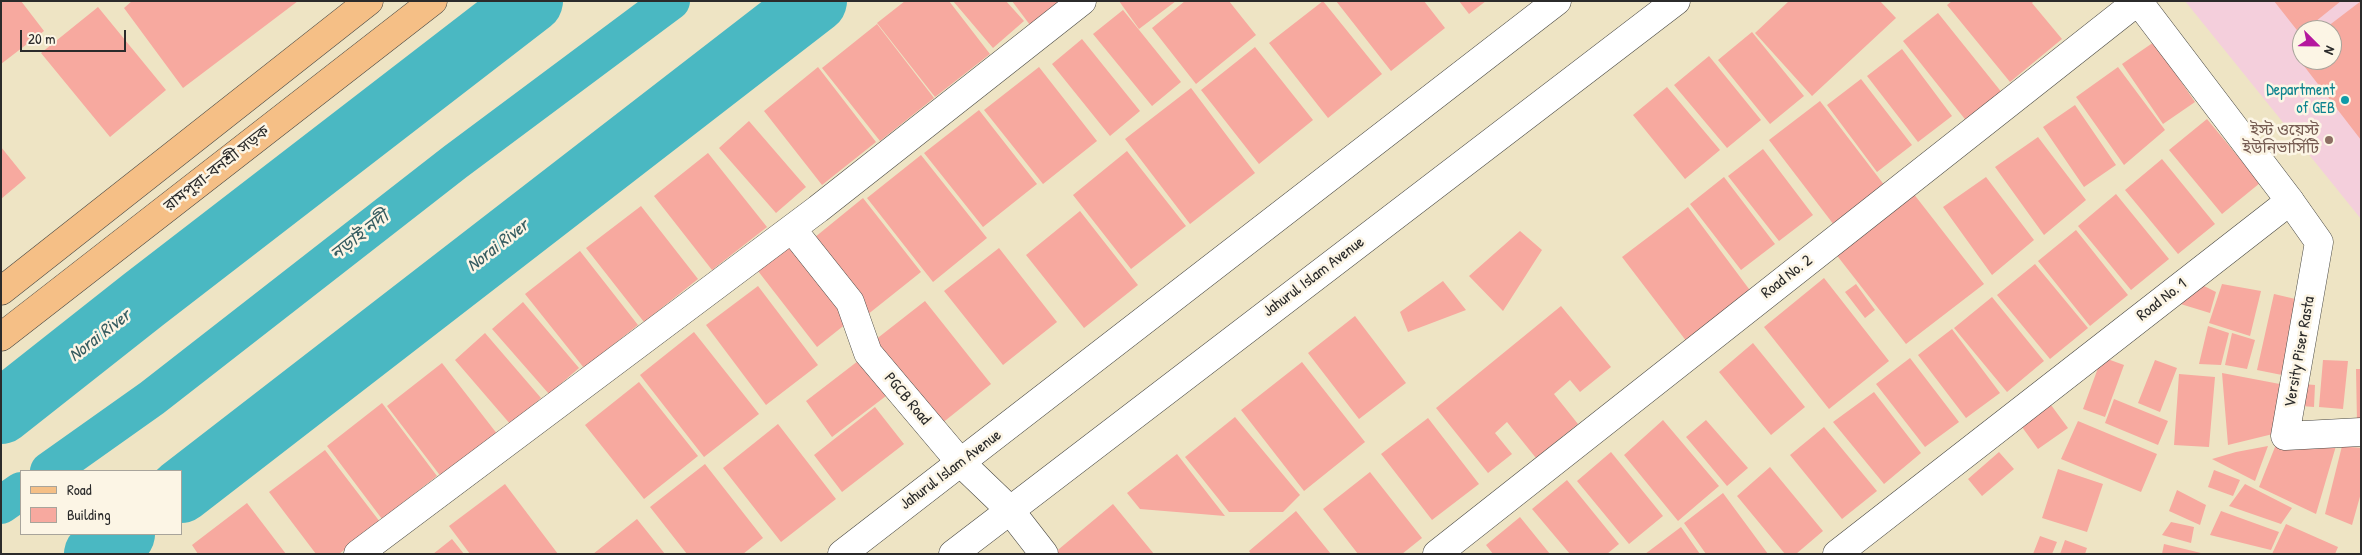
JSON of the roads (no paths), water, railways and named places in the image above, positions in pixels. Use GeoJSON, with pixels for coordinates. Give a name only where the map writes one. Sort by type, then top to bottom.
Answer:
{"type":"FeatureCollection","features":[{"type":"Feature","properties":{"kind":"main road"},"geometry":{"type":"LineString","coordinates":[[1,291],[369,1]]}},
{"type":"Feature","properties":{"kind":"main road","name":"রামপুরা-বনশ্রী সড়ক"},"geometry":{"type":"LineString","coordinates":[[1,337],[433,1]]}},
{"type":"Feature","properties":{"kind":"street"},"geometry":{"type":"LineString","coordinates":[[358,554],[792,228],[1082,1]]}},
{"type":"Feature","properties":{"kind":"street","name":"Jahurul Islam Avenue"},"geometry":{"type":"LineString","coordinates":[[842,554],[1557,1]]}},
{"type":"Feature","properties":{"kind":"street","name":"Jahurul Islam Avenue"},"geometry":{"type":"LineString","coordinates":[[953,554],[1009,509],[1676,1]]}},
{"type":"Feature","properties":{"kind":"street"},"geometry":{"type":"LineString","coordinates":[[2138,1],[2290,200]]}},
{"type":"Feature","properties":{"kind":"street","name":"Road No. 2"},"geometry":{"type":"LineString","coordinates":[[1437,554],[2138,1]]}},
{"type":"Feature","properties":{"kind":"street","name":"Versity Piser Rasta"},"geometry":{"type":"LineString","coordinates":[[2290,200],[2319,242],[2285,436],[2361,432]]}},
{"type":"Feature","properties":{"kind":"street","name":"Road No. 1"},"geometry":{"type":"LineString","coordinates":[[1837,554],[2290,200]]}},
{"type":"Feature","properties":{"kind":"street","name":"PGCB Road"},"geometry":{"type":"LineString","coordinates":[[792,228],[850,302],[868,353],[960,462],[1009,509],[1044,554]]}},
{"type":"Feature","properties":{"kind":"waterway","name":"Norai River"},"geometry":{"type":"LineString","coordinates":[[1,412],[531,1]]}},
{"type":"Feature","properties":{"kind":"waterway","name":"নড়াই নদী"},"geometry":{"type":"LineString","coordinates":[[50,470],[152,398],[455,162],[671,1]]}},
{"type":"Feature","properties":{"kind":"waterway","name":"Norai River"},"geometry":{"type":"LineString","coordinates":[[182,490],[815,1]]}},
{"type":"Feature","properties":{"kind":"waterway","name":"নড়াই নদী"},"geometry":{"type":"LineString","coordinates":[[1,505],[20,492]]}},
{"type":"Feature","properties":{"kind":"waterway","name":"Norai River"},"geometry":{"type":"LineString","coordinates":[[96,554],[122,535]]}},
{"type":"Feature","properties":{"kind":"place","name":"Department of GEB"},"geometry":{"type":"Point","coordinates":[2345,100]}},
{"type":"Feature","properties":{"kind":"place","name":"ইস্ট ওয়েস্ট ইউনিভার্সিটি"},"geometry":{"type":"Point","coordinates":[2329,140]}}]}
